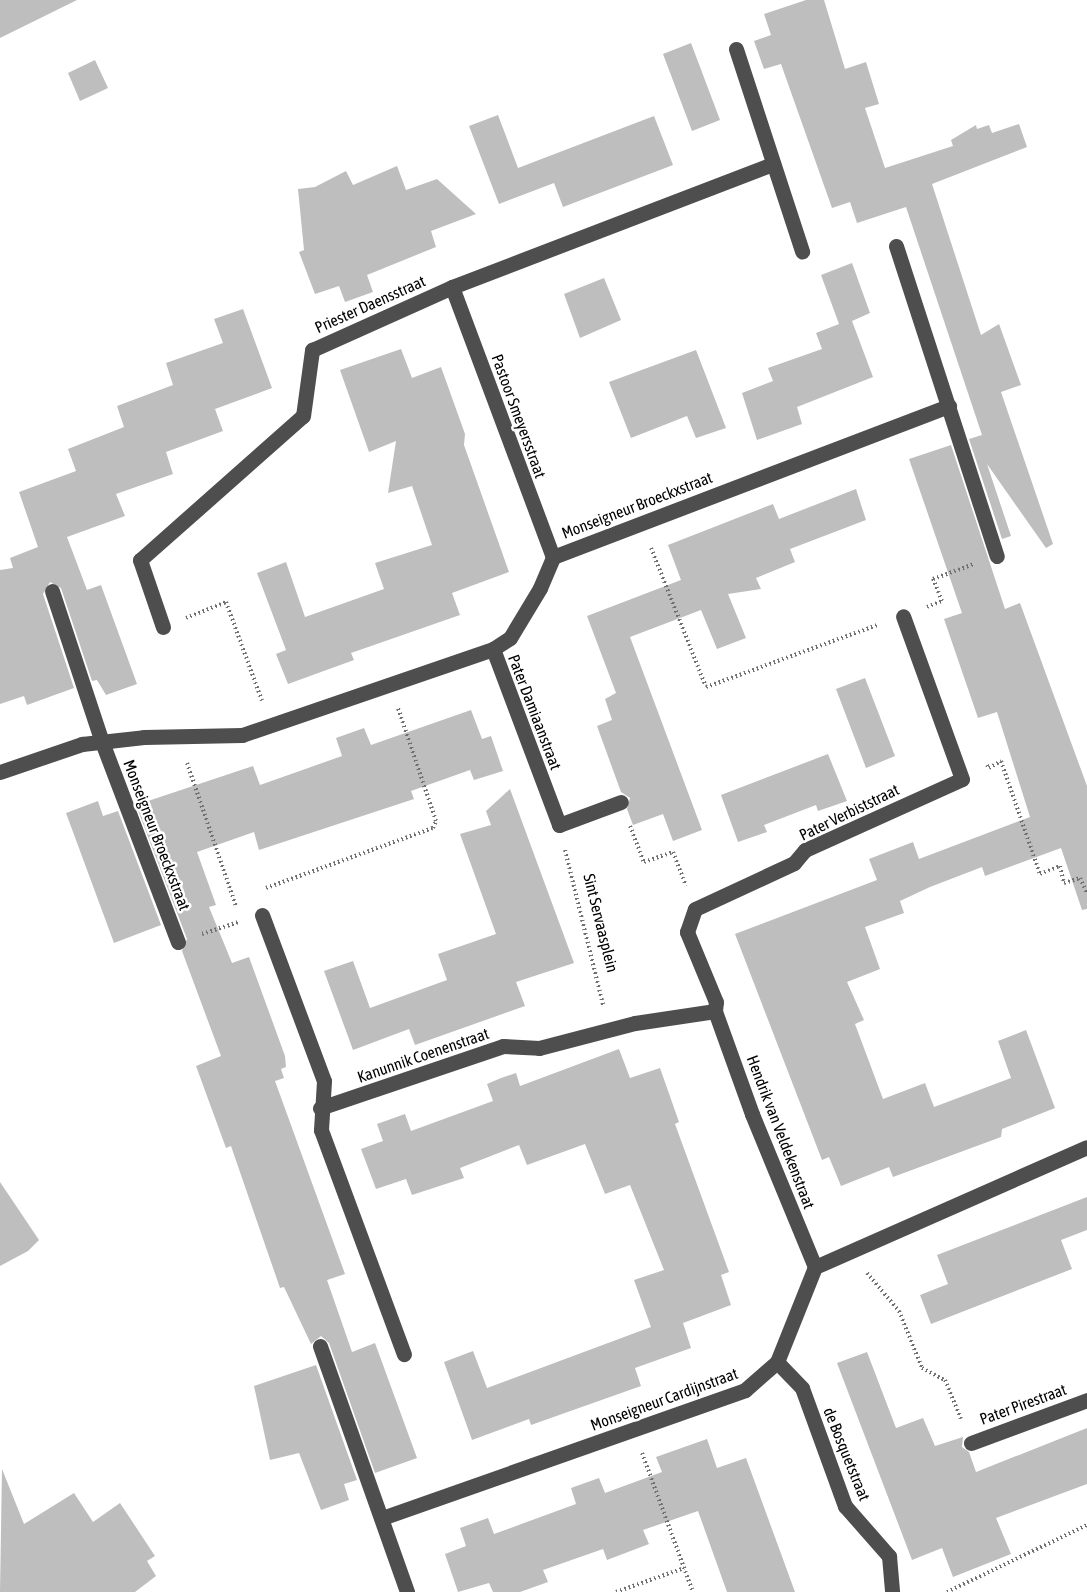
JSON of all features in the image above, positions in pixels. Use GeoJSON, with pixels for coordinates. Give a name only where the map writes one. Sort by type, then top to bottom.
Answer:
{"type":"FeatureCollection","features":[{"type":"Feature","properties":{"kind":"street"},"geometry":{"type":"LineString","coordinates":[[736,49],[802,251]]}},
{"type":"Feature","properties":{"kind":"street","name":"Priester Daensstraat"},"geometry":{"type":"LineString","coordinates":[[163,627],[140,560],[303,416],[312,350],[452,287],[773,165]]}},
{"type":"Feature","properties":{"kind":"street"},"geometry":{"type":"LineString","coordinates":[[896,246],[997,556]]}},
{"type":"Feature","properties":{"kind":"street","name":"Pastoor Smeyersstraat"},"geometry":{"type":"LineString","coordinates":[[452,287],[553,557]]}},
{"type":"Feature","properties":{"kind":"street","name":"Monseigneur Broeckxstraat"},"geometry":{"type":"LineString","coordinates":[[0,772],[82,744],[177,736],[242,735],[493,649],[510,638],[540,588],[553,557],[949,406]]}},
{"type":"Feature","properties":{"kind":"street","name":"Monseigneur Broeckxstraat"},"geometry":{"type":"LineString","coordinates":[[52,591],[102,742],[178,942]]}},
{"type":"Feature","properties":{"kind":"street","name":"Pater Verbiststraat"},"geometry":{"type":"LineString","coordinates":[[695,909],[794,863],[805,850],[962,779],[903,616]]}},
{"type":"Feature","properties":{"kind":"street","name":"Pater Damiaanstraat"},"geometry":{"type":"LineString","coordinates":[[493,649],[559,825]]}},
{"type":"Feature","properties":{"kind":"street"},"geometry":{"type":"LineString","coordinates":[[559,825],[621,802]]}},
{"type":"Feature","properties":{"kind":"street"},"geometry":{"type":"LineString","coordinates":[[695,909],[687,932],[716,1002],[715,1011]]}},
{"type":"Feature","properties":{"kind":"street"},"geometry":{"type":"LineString","coordinates":[[261,915],[324,1081],[321,1130],[404,1354]]}},
{"type":"Feature","properties":{"kind":"street","name":"Kanunnik Coenenstraat"},"geometry":{"type":"LineString","coordinates":[[321,1108],[503,1046],[539,1047],[609,1029],[715,1011]]}},
{"type":"Feature","properties":{"kind":"street","name":"Hendrik van Veldekenstraat"},"geometry":{"type":"LineString","coordinates":[[715,1011],[815,1267]]}},
{"type":"Feature","properties":{"kind":"street"},"geometry":{"type":"LineString","coordinates":[[815,1267],[1087,1147]]}},
{"type":"Feature","properties":{"kind":"street","name":"Monseigneur Cardijnstraat"},"geometry":{"type":"LineString","coordinates":[[382,1518],[745,1390],[777,1362],[815,1267]]}},
{"type":"Feature","properties":{"kind":"street"},"geometry":{"type":"LineString","coordinates":[[320,1346],[407,1592]]}},
{"type":"Feature","properties":{"kind":"street","name":"de Bosquetstraat"},"geometry":{"type":"LineString","coordinates":[[777,1362],[802,1388],[845,1506],[889,1556],[892,1592]]}},
{"type":"Feature","properties":{"kind":"street","name":"Pater Pirestraat"},"geometry":{"type":"LineString","coordinates":[[971,1443],[1087,1400]]}},
{"type":"Feature","properties":{"kind":"path"},"geometry":{"type":"LineString","coordinates":[[641,523],[706,687],[942,601],[933,579],[997,556]]}},
{"type":"Feature","properties":{"kind":"path"},"geometry":{"type":"LineString","coordinates":[[163,627],[226,602],[271,725]]}},
{"type":"Feature","properties":{"kind":"path"},"geometry":{"type":"LineString","coordinates":[[930,606],[934,617]]}},
{"type":"Feature","properties":{"kind":"path"},"geometry":{"type":"LineString","coordinates":[[261,915],[254,893],[433,828],[436,821],[390,684]]}},
{"type":"Feature","properties":{"kind":"path"},"geometry":{"type":"LineString","coordinates":[[177,736],[242,921],[178,942]]}},
{"type":"Feature","properties":{"kind":"path"},"geometry":{"type":"LineString","coordinates":[[985,757],[989,768],[1001,760],[1040,874],[1060,866],[1064,883],[1080,878],[1087,894]]}},
{"type":"Feature","properties":{"kind":"path"},"geometry":{"type":"LineString","coordinates":[[621,802],[644,862],[673,852],[695,909]]}},
{"type":"Feature","properties":{"kind":"path","name":"Sint Servaasplein"},"geometry":{"type":"LineString","coordinates":[[559,825],[609,1029]]}},
{"type":"Feature","properties":{"kind":"path"},"geometry":{"type":"LineString","coordinates":[[849,1252],[899,1311],[922,1368],[945,1380],[971,1443]]}},
{"type":"Feature","properties":{"kind":"path"},"geometry":{"type":"LineString","coordinates":[[634,1430],[693,1592]]}},
{"type":"Feature","properties":{"kind":"path"},"geometry":{"type":"LineString","coordinates":[[947,1592],[1087,1525]]}},
{"type":"Feature","properties":{"kind":"path"},"geometry":{"type":"LineString","coordinates":[[616,1592],[684,1568]]}},
{"type":"Feature","properties":{"kind":"building"},"geometry":{"type":"Polygon","coordinates":[[[0,0],[77,0],[0,38],[0,0]]]}},
{"type":"Feature","properties":{"kind":"building"},"geometry":{"type":"Polygon","coordinates":[[[806,0],[824,0],[845,69],[866,62],[879,104],[865,108],[885,168],[953,146],[951,140],[976,125],[977,129],[989,125],[992,133],[1019,124],[1027,147],[932,184],[981,335],[999,324],[1021,385],[1001,392],[1053,544],[1046,548],[987,464],[1011,536],[1002,539],[969,439],[982,435],[906,207],[857,223],[850,202],[832,208],[781,64],[764,69],[754,41],[771,35],[764,14],[806,0]]]}},
{"type":"Feature","properties":{"kind":"building"},"geometry":{"type":"Polygon","coordinates":[[[691,43],[720,120],[692,131],[663,54],[691,43]]]}},
{"type":"Feature","properties":{"kind":"building"},"geometry":{"type":"Polygon","coordinates":[[[95,60],[108,88],[80,101],[68,73],[95,60]]]}},
{"type":"Feature","properties":{"kind":"building"},"geometry":{"type":"Polygon","coordinates":[[[498,115],[518,168],[654,116],[673,165],[563,207],[554,183],[499,204],[469,126],[498,115]]]}},
{"type":"Feature","properties":{"kind":"building"},"geometry":{"type":"Polygon","coordinates":[[[397,166],[406,190],[437,179],[476,214],[431,231],[436,247],[367,275],[373,292],[345,302],[339,286],[315,294],[299,252],[304,250],[298,189],[315,187],[346,171],[353,185],[397,166]]]}},
{"type":"Feature","properties":{"kind":"building"},"geometry":{"type":"Polygon","coordinates":[[[852,263],[870,313],[852,321],[873,377],[797,407],[802,424],[757,440],[742,393],[773,381],[768,368],[822,349],[816,333],[839,324],[821,275],[852,263]]]}},
{"type":"Feature","properties":{"kind":"building"},"geometry":{"type":"Polygon","coordinates":[[[604,278],[621,320],[580,338],[564,294],[604,278]]]}},
{"type":"Feature","properties":{"kind":"building"},"geometry":{"type":"Polygon","coordinates":[[[243,309],[272,388],[215,409],[223,431],[166,452],[173,474],[116,494],[125,516],[67,537],[87,590],[101,585],[137,684],[106,695],[97,680],[92,681],[61,588],[50,582],[43,594],[74,688],[27,705],[24,696],[0,704],[0,570],[13,568],[10,558],[38,547],[19,492],[76,471],[68,449],[124,427],[117,406],[173,385],[166,363],[223,343],[214,319],[243,309]]]}},
{"type":"Feature","properties":{"kind":"building"},"geometry":{"type":"Polygon","coordinates":[[[401,349],[412,378],[441,367],[465,434],[464,445],[509,572],[452,593],[460,615],[351,653],[354,660],[288,684],[276,654],[286,650],[257,573],[286,562],[305,617],[384,589],[375,563],[432,545],[412,486],[388,493],[396,441],[369,452],[340,370],[401,349]]]}},
{"type":"Feature","properties":{"kind":"building"},"geometry":{"type":"Polygon","coordinates":[[[696,350],[726,428],[696,438],[687,416],[631,438],[609,382],[696,350]]]}},
{"type":"Feature","properties":{"kind":"building"},"geometry":{"type":"Polygon","coordinates":[[[951,445],[1005,609],[1020,603],[1087,786],[1087,909],[1082,910],[1061,848],[985,876],[982,867],[930,887],[900,901],[904,913],[865,927],[880,969],[847,982],[864,1020],[855,1024],[883,1099],[925,1083],[934,1107],[1011,1078],[998,1041],[1026,1030],[1055,1108],[1002,1129],[1001,1137],[893,1177],[889,1167],[841,1186],[829,1157],[822,1160],[735,934],[877,880],[869,859],[913,842],[919,859],[1030,817],[997,712],[978,718],[944,619],[962,613],[909,459],[951,445]]]}},
{"type":"Feature","properties":{"kind":"building"},"geometry":{"type":"Polygon","coordinates":[[[856,489],[866,520],[790,549],[795,562],[756,578],[761,589],[728,594],[746,638],[717,649],[701,610],[630,637],[702,830],[673,841],[663,814],[633,825],[627,809],[630,798],[621,792],[597,726],[612,720],[605,699],[616,693],[587,616],[681,580],[668,545],[773,504],[779,519],[856,489]]]}},
{"type":"Feature","properties":{"kind":"building"},"geometry":{"type":"Polygon","coordinates":[[[865,678],[895,756],[866,768],[836,689],[865,678]]]}},
{"type":"Feature","properties":{"kind":"building"},"geometry":{"type":"Polygon","coordinates":[[[471,710],[482,739],[491,736],[503,771],[474,780],[470,770],[411,791],[414,799],[259,850],[254,832],[197,852],[216,905],[209,907],[232,963],[249,957],[285,1056],[286,1067],[281,1069],[284,1078],[275,1081],[345,1274],[327,1280],[352,1352],[375,1343],[417,1458],[375,1473],[329,1343],[321,1336],[311,1344],[284,1287],[280,1288],[231,1146],[226,1148],[196,1066],[221,1056],[182,951],[187,939],[136,805],[253,766],[260,785],[342,756],[336,738],[364,728],[371,745],[471,710]]]}},
{"type":"Feature","properties":{"kind":"building"},"geometry":{"type":"Polygon","coordinates":[[[828,754],[847,801],[818,811],[816,805],[764,825],[767,832],[738,842],[721,795],[828,754]]]}},
{"type":"Feature","properties":{"kind":"building"},"geometry":{"type":"Polygon","coordinates":[[[510,789],[574,963],[516,982],[525,1006],[415,1045],[409,1029],[353,1050],[324,971],[353,961],[370,1008],[447,980],[438,954],[496,934],[460,834],[491,825],[486,811],[510,789]]]}},
{"type":"Feature","properties":{"kind":"building"},"geometry":{"type":"Polygon","coordinates":[[[98,801],[103,816],[118,811],[161,925],[114,943],[66,813],[98,801]]]}},
{"type":"Feature","properties":{"kind":"building"},"geometry":{"type":"Polygon","coordinates":[[[619,1049],[630,1078],[660,1068],[679,1122],[675,1124],[729,1272],[721,1275],[731,1305],[683,1323],[691,1348],[635,1368],[641,1386],[531,1425],[529,1419],[472,1440],[444,1362],[473,1351],[487,1388],[651,1327],[634,1280],[664,1270],[630,1185],[605,1194],[585,1144],[527,1165],[519,1145],[460,1168],[464,1178],[412,1195],[406,1179],[376,1189],[361,1149],[383,1141],[377,1124],[405,1114],[411,1131],[493,1101],[487,1084],[501,1078],[516,1073],[520,1086],[619,1049]]]}},
{"type":"Feature","properties":{"kind":"building"},"geometry":{"type":"Polygon","coordinates":[[[0,1182],[39,1240],[28,1251],[0,1266],[0,1182]]]}},
{"type":"Feature","properties":{"kind":"building"},"geometry":{"type":"Polygon","coordinates":[[[1087,1197],[1087,1230],[1061,1240],[1072,1269],[931,1324],[920,1295],[948,1284],[937,1255],[1087,1197]]]}},
{"type":"Feature","properties":{"kind":"building"},"geometry":{"type":"Polygon","coordinates":[[[867,1352],[896,1428],[923,1418],[935,1446],[963,1437],[962,1447],[969,1452],[976,1472],[1087,1428],[1087,1484],[996,1518],[1011,1554],[953,1577],[942,1548],[912,1560],[837,1363],[867,1352]]]}},
{"type":"Feature","properties":{"kind":"building"},"geometry":{"type":"Polygon","coordinates":[[[316,1365],[357,1480],[344,1484],[349,1500],[321,1510],[299,1453],[270,1460],[254,1386],[316,1365]]]}},
{"type":"Feature","properties":{"kind":"building"},"geometry":{"type":"Polygon","coordinates":[[[707,1439],[717,1468],[746,1458],[795,1592],[727,1592],[698,1511],[643,1530],[649,1544],[607,1560],[603,1549],[543,1570],[548,1582],[520,1592],[493,1592],[489,1583],[458,1592],[445,1554],[466,1546],[460,1528],[488,1518],[494,1534],[576,1504],[571,1488],[599,1478],[605,1493],[662,1472],[656,1457],[707,1439]]]}},
{"type":"Feature","properties":{"kind":"building"},"geometry":{"type":"Polygon","coordinates":[[[2,1469],[24,1524],[74,1493],[93,1522],[120,1503],[155,1556],[147,1561],[156,1576],[135,1592],[0,1592],[2,1469]]]}}]}
